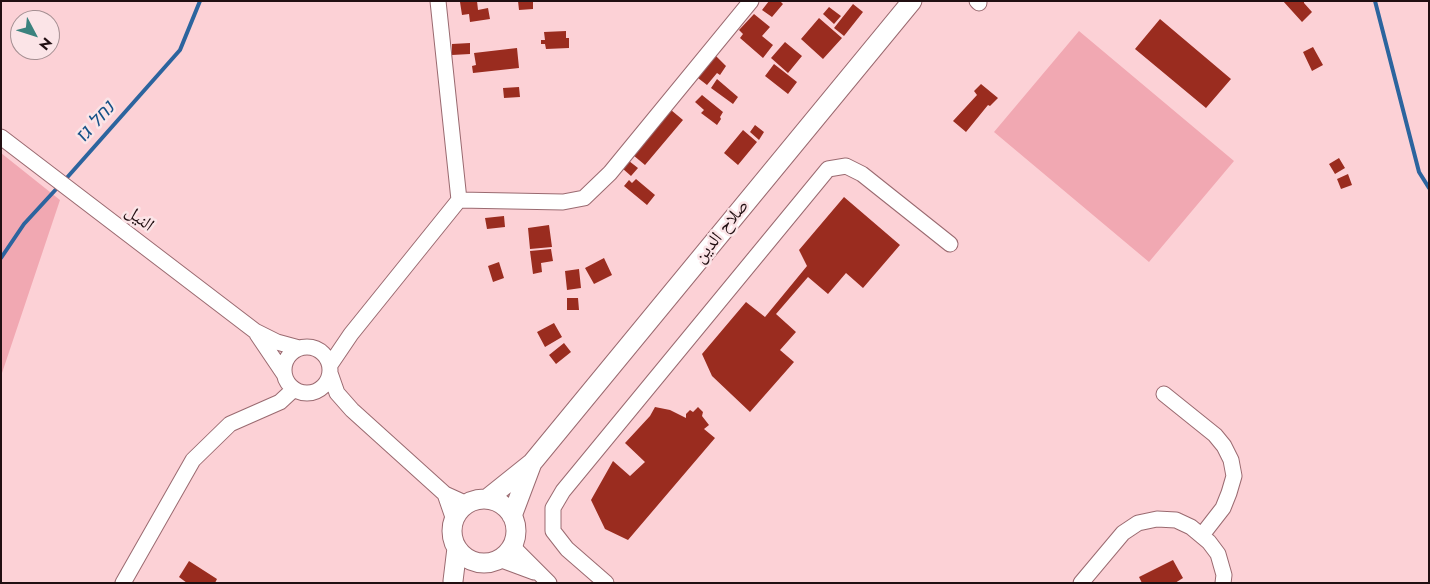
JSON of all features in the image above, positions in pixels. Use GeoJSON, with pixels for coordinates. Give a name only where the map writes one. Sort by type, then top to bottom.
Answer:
{"type":"FeatureCollection","features":[{"type":"Feature","properties":{"kind":"main road","name":"صلاح الدين"},"geometry":{"type":"LineString","coordinates":[[487,499],[532,463],[912,1]]}},
{"type":"Feature","properties":{"kind":"main road","name":"صلاح الدين"},"geometry":{"type":"LineString","coordinates":[[512,516],[532,463]]}},
{"type":"Feature","properties":{"kind":"main road"},"geometry":{"type":"LineString","coordinates":[[487,499],[502,505],[512,516],[516,526],[516,536],[512,546],[499,560],[480,563],[463,555],[457,548],[453,539],[452,529],[459,511],[467,504],[476,500],[487,499]]}},
{"type":"Feature","properties":{"kind":"main road"},"geometry":{"type":"LineString","coordinates":[[453,582],[457,548]]}},
{"type":"Feature","properties":{"kind":"main road"},"geometry":{"type":"LineString","coordinates":[[453,582],[471,560]]}},
{"type":"Feature","properties":{"kind":"street"},"geometry":{"type":"LineString","coordinates":[[123,583],[193,460],[230,424],[280,402],[299,391],[312,393],[324,386],[330,369],[351,334],[459,200],[438,1]]}},
{"type":"Feature","properties":{"kind":"street"},"geometry":{"type":"LineString","coordinates":[[459,200],[563,202],[584,198],[610,173],[751,1]]}},
{"type":"Feature","properties":{"kind":"street","name":"النيل"},"geometry":{"type":"LineString","coordinates":[[1,137],[255,331]]}},
{"type":"Feature","properties":{"kind":"street"},"geometry":{"type":"LineString","coordinates":[[606,583],[567,549],[553,531],[553,508],[570,483],[828,169],[846,166],[862,174],[950,244]]}},
{"type":"Feature","properties":{"kind":"street"},"geometry":{"type":"LineString","coordinates":[[255,331],[277,342],[299,348],[334,347],[351,334]]}},
{"type":"Feature","properties":{"kind":"street"},"geometry":{"type":"LineString","coordinates":[[255,331],[287,381],[299,391],[352,410]]}},
{"type":"Feature","properties":{"kind":"street"},"geometry":{"type":"LineString","coordinates":[[284,374],[287,358],[299,348]]}},
{"type":"Feature","properties":{"kind":"street"},"geometry":{"type":"LineString","coordinates":[[315,348],[327,358],[338,393],[352,410],[445,494],[467,504]]}},
{"type":"Feature","properties":{"kind":"street"},"geometry":{"type":"LineString","coordinates":[[1164,394],[1215,435],[1224,446],[1231,460],[1234,476],[1229,493],[1223,508],[1202,535]]}},
{"type":"Feature","properties":{"kind":"street"},"geometry":{"type":"LineString","coordinates":[[445,494],[454,520]]}},
{"type":"Feature","properties":{"kind":"street"},"geometry":{"type":"LineString","coordinates":[[1081,583],[1123,533],[1138,523],[1156,518],[1176,520],[1202,535],[1218,554],[1224,575],[1223,583]]}},
{"type":"Feature","properties":{"kind":"street"},"geometry":{"type":"LineString","coordinates":[[512,546],[543,578]]}},
{"type":"Feature","properties":{"kind":"street"},"geometry":{"type":"LineString","coordinates":[[499,560],[543,578]]}},
{"type":"Feature","properties":{"kind":"shaded area"},"geometry":{"type":"Polygon","coordinates":[[[1079,31],[1234,161],[1149,262],[994,132],[1079,31]]]}},
{"type":"Feature","properties":{"kind":"shaded area"},"geometry":{"type":"Polygon","coordinates":[[[1,153],[60,200],[1,376],[1,153]]]}},
{"type":"Feature","properties":{"kind":"building"},"geometry":{"type":"Polygon","coordinates":[[[477,1],[478,10],[488,8],[490,19],[470,22],[469,14],[462,15],[460,2],[477,1]]]}},
{"type":"Feature","properties":{"kind":"building"},"geometry":{"type":"Polygon","coordinates":[[[518,1],[533,1],[533,9],[519,10],[518,1]]]}},
{"type":"Feature","properties":{"kind":"building"},"geometry":{"type":"Polygon","coordinates":[[[769,1],[780,1],[783,4],[772,17],[762,10],[769,1]]]}},
{"type":"Feature","properties":{"kind":"building"},"geometry":{"type":"Polygon","coordinates":[[[1283,1],[1304,1],[1312,12],[1302,22],[1283,1]]]}},
{"type":"Feature","properties":{"kind":"building"},"geometry":{"type":"Polygon","coordinates":[[[853,4],[863,12],[844,36],[834,28],[853,4]]]}},
{"type":"Feature","properties":{"kind":"building"},"geometry":{"type":"Polygon","coordinates":[[[829,7],[841,16],[834,24],[823,14],[829,7]]]}},
{"type":"Feature","properties":{"kind":"building"},"geometry":{"type":"Polygon","coordinates":[[[754,14],[770,27],[762,36],[773,45],[763,58],[740,38],[743,34],[739,30],[754,14]]]}},
{"type":"Feature","properties":{"kind":"building"},"geometry":{"type":"Polygon","coordinates":[[[819,18],[842,38],[823,59],[801,39],[819,18]]]}},
{"type":"Feature","properties":{"kind":"building"},"geometry":{"type":"Polygon","coordinates":[[[1160,19],[1231,79],[1206,108],[1135,49],[1160,19]]]}},
{"type":"Feature","properties":{"kind":"building"},"geometry":{"type":"Polygon","coordinates":[[[566,31],[566,38],[569,38],[569,48],[546,49],[545,44],[541,44],[541,40],[545,40],[544,32],[566,31]]]}},
{"type":"Feature","properties":{"kind":"building"},"geometry":{"type":"Polygon","coordinates":[[[785,42],[802,56],[788,73],[771,58],[785,42]]]}},
{"type":"Feature","properties":{"kind":"building"},"geometry":{"type":"Polygon","coordinates":[[[470,43],[470,54],[452,55],[452,44],[470,43]]]}},
{"type":"Feature","properties":{"kind":"building"},"geometry":{"type":"Polygon","coordinates":[[[1313,47],[1323,65],[1312,71],[1303,52],[1313,47]]]}},
{"type":"Feature","properties":{"kind":"building"},"geometry":{"type":"Polygon","coordinates":[[[517,48],[519,68],[473,73],[472,66],[476,65],[474,53],[517,48]]]}},
{"type":"Feature","properties":{"kind":"building"},"geometry":{"type":"Polygon","coordinates":[[[716,56],[726,66],[720,75],[717,73],[707,85],[698,78],[716,56]]]}},
{"type":"Feature","properties":{"kind":"building"},"geometry":{"type":"Polygon","coordinates":[[[774,64],[797,82],[788,94],[765,76],[774,64]]]}},
{"type":"Feature","properties":{"kind":"building"},"geometry":{"type":"Polygon","coordinates":[[[717,79],[738,97],[733,104],[711,88],[717,79]]]}},
{"type":"Feature","properties":{"kind":"building"},"geometry":{"type":"Polygon","coordinates":[[[981,84],[998,98],[990,106],[988,105],[966,132],[953,121],[977,95],[974,91],[981,84]]]}},
{"type":"Feature","properties":{"kind":"building"},"geometry":{"type":"Polygon","coordinates":[[[519,87],[520,97],[504,98],[503,88],[519,87]]]}},
{"type":"Feature","properties":{"kind":"building"},"geometry":{"type":"Polygon","coordinates":[[[702,95],[723,112],[717,125],[701,113],[704,110],[695,102],[702,95]]]}},
{"type":"Feature","properties":{"kind":"building"},"geometry":{"type":"Polygon","coordinates":[[[671,110],[683,120],[645,165],[633,155],[671,110]]]}},
{"type":"Feature","properties":{"kind":"building"},"geometry":{"type":"Polygon","coordinates":[[[755,125],[764,132],[759,140],[750,132],[755,125]]]}},
{"type":"Feature","properties":{"kind":"building"},"geometry":{"type":"Polygon","coordinates":[[[743,130],[757,142],[738,165],[724,153],[743,130]]]}},
{"type":"Feature","properties":{"kind":"building"},"geometry":{"type":"Polygon","coordinates":[[[1339,158],[1345,168],[1335,174],[1329,164],[1339,158]]]}},
{"type":"Feature","properties":{"kind":"building"},"geometry":{"type":"Polygon","coordinates":[[[629,161],[638,168],[631,176],[622,168],[629,161]]]}},
{"type":"Feature","properties":{"kind":"building"},"geometry":{"type":"Polygon","coordinates":[[[1348,174],[1352,185],[1341,189],[1337,179],[1348,174]]]}},
{"type":"Feature","properties":{"kind":"building"},"geometry":{"type":"Polygon","coordinates":[[[636,179],[655,195],[647,205],[624,186],[629,180],[632,183],[636,179]]]}},
{"type":"Feature","properties":{"kind":"building"},"geometry":{"type":"Polygon","coordinates":[[[844,197],[900,245],[863,288],[846,273],[828,294],[808,277],[776,314],[796,332],[780,350],[794,362],[750,412],[712,376],[702,354],[746,302],[765,317],[807,266],[799,250],[844,197]]]}},
{"type":"Feature","properties":{"kind":"building"},"geometry":{"type":"Polygon","coordinates":[[[504,216],[505,227],[487,229],[485,218],[504,216]]]}},
{"type":"Feature","properties":{"kind":"building"},"geometry":{"type":"Polygon","coordinates":[[[549,225],[552,247],[530,249],[528,228],[549,225]]]}},
{"type":"Feature","properties":{"kind":"building"},"geometry":{"type":"Polygon","coordinates":[[[551,249],[553,261],[541,263],[542,272],[533,274],[530,251],[551,249]]]}},
{"type":"Feature","properties":{"kind":"building"},"geometry":{"type":"Polygon","coordinates":[[[604,258],[612,275],[594,284],[585,268],[604,258]]]}},
{"type":"Feature","properties":{"kind":"building"},"geometry":{"type":"Polygon","coordinates":[[[499,262],[504,278],[493,282],[488,266],[499,262]]]}},
{"type":"Feature","properties":{"kind":"building"},"geometry":{"type":"Polygon","coordinates":[[[579,269],[581,288],[567,290],[565,271],[579,269]]]}},
{"type":"Feature","properties":{"kind":"building"},"geometry":{"type":"Polygon","coordinates":[[[567,298],[578,298],[579,310],[567,310],[567,298]]]}},
{"type":"Feature","properties":{"kind":"building"},"geometry":{"type":"Polygon","coordinates":[[[554,323],[562,337],[545,347],[537,332],[554,323]]]}},
{"type":"Feature","properties":{"kind":"building"},"geometry":{"type":"Polygon","coordinates":[[[564,343],[571,352],[556,364],[549,355],[564,343]]]}},
{"type":"Feature","properties":{"kind":"building"},"geometry":{"type":"Polygon","coordinates":[[[655,407],[670,410],[686,418],[686,414],[690,410],[693,412],[698,407],[703,412],[702,416],[709,425],[704,429],[715,438],[628,540],[605,529],[591,500],[613,461],[630,476],[645,462],[625,443],[650,416],[655,407]]]}},
{"type":"Feature","properties":{"kind":"building"},"geometry":{"type":"Polygon","coordinates":[[[1173,560],[1183,578],[1175,583],[1142,583],[1139,577],[1173,560]]]}},
{"type":"Feature","properties":{"kind":"building"},"geometry":{"type":"Polygon","coordinates":[[[189,561],[217,579],[215,583],[187,583],[179,577],[189,561]]]}},
{"type":"Feature","properties":{"kind":"waterway","name":"נחל גז"},"geometry":{"type":"LineString","coordinates":[[64,181],[180,50],[200,1]]}},
{"type":"Feature","properties":{"kind":"waterway"},"geometry":{"type":"LineString","coordinates":[[1375,1],[1419,172],[1429,188]]}},
{"type":"Feature","properties":{"kind":"waterway","name":"נחל גז"},"geometry":{"type":"LineString","coordinates":[[1,258],[24,224],[59,186]]}}]}
